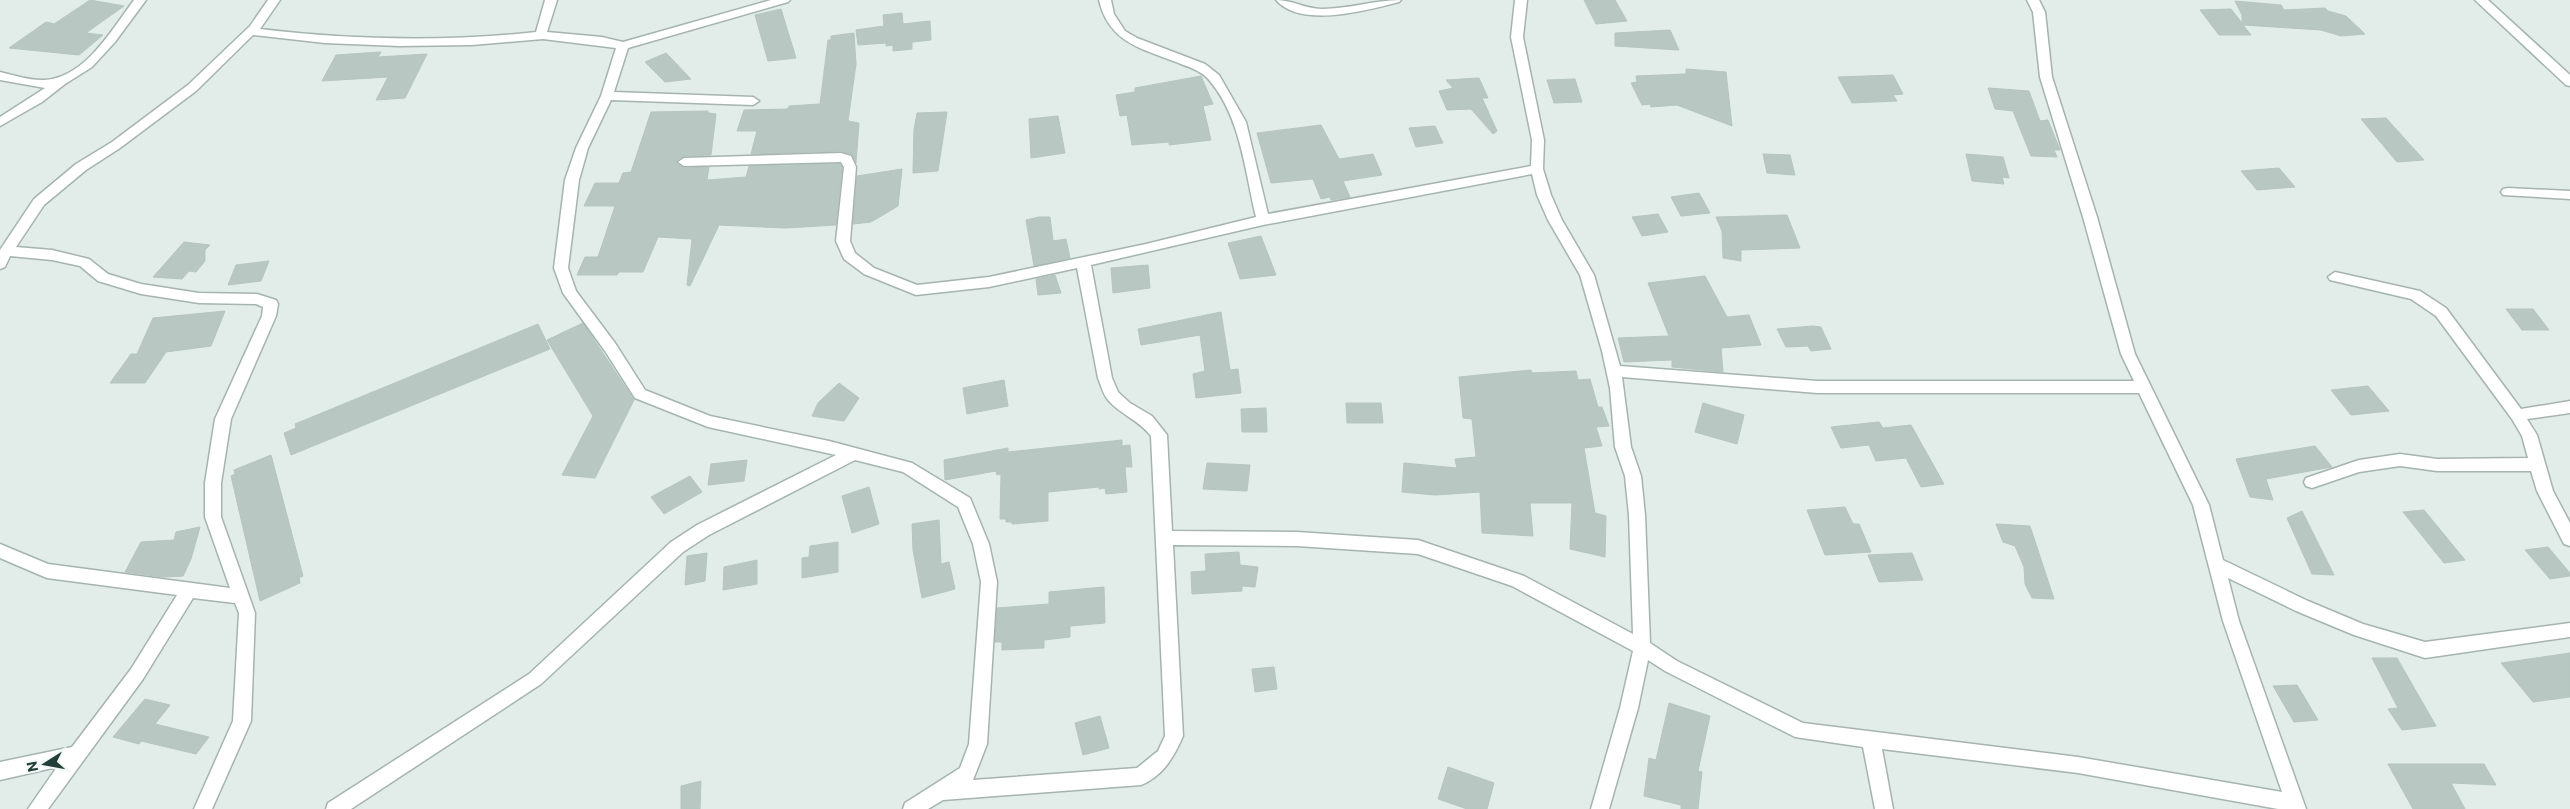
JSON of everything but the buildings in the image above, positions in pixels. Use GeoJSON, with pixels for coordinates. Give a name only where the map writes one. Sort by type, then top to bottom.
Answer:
{"type":"FeatureCollection","features":[{"type":"Feature","properties":{"kind":"street"},"geometry":{"type":"LineString","coordinates":[[0,76],[44,84],[69,78],[82,69],[140,0]]}},
{"type":"Feature","properties":{"kind":"street"},"geometry":{"type":"LineString","coordinates":[[0,264],[6,251],[39,202],[81,167],[116,145],[186,93],[254,28],[274,0]]}},
{"type":"Feature","properties":{"kind":"street"},"geometry":{"type":"LineString","coordinates":[[543,36],[541,31],[551,0]]}},
{"type":"Feature","properties":{"kind":"street"},"geometry":{"type":"LineString","coordinates":[[254,28],[255,32],[298,38],[493,41],[543,36],[602,40],[623,46],[784,0]]}},
{"type":"Feature","properties":{"kind":"street"},"geometry":{"type":"LineString","coordinates":[[1105,0],[1108,14],[1122,34],[1133,41],[1201,67],[1214,78],[1240,122],[1263,220]]}},
{"type":"Feature","properties":{"kind":"street"},"geometry":{"type":"LineString","coordinates":[[1282,0],[1291,7],[1306,11],[1323,11],[1395,0]]}},
{"type":"Feature","properties":{"kind":"street"},"geometry":{"type":"LineString","coordinates":[[1521,0],[1517,37],[1538,140],[1537,169],[1544,196],[1586,275],[1614,371],[1623,447],[1633,476],[1637,515],[1642,647],[1629,708],[1600,809]]}},
{"type":"Feature","properties":{"kind":"street"},"geometry":{"type":"LineString","coordinates":[[1163,538],[1297,539],[1418,547],[1518,581],[1642,647],[1671,666],[1801,731],[2078,765],[2295,806],[2231,621],[2201,505],[2128,354],[2090,217],[2046,77],[2039,12],[2034,0]]}},
{"type":"Feature","properties":{"kind":"street"},"geometry":{"type":"LineString","coordinates":[[2481,0],[2568,78]]}},
{"type":"Feature","properties":{"kind":"street"},"geometry":{"type":"LineString","coordinates":[[623,46],[607,96],[582,148],[572,180],[561,268],[570,292],[610,347],[640,394],[708,421],[854,453],[907,467],[964,503],[981,544],[989,582],[978,744],[967,774],[912,809]]}},
{"type":"Feature","properties":{"kind":"street"},"geometry":{"type":"LineString","coordinates":[[0,122],[38,99],[61,81]]}},
{"type":"Feature","properties":{"kind":"street"},"geometry":{"type":"LineString","coordinates":[[607,96],[753,101]]}},
{"type":"Feature","properties":{"kind":"street"},"geometry":{"type":"LineString","coordinates":[[684,162],[840,157],[846,159],[850,167],[843,241],[849,256],[870,271],[916,290],[989,282],[1263,220],[1537,169]]}},
{"type":"Feature","properties":{"kind":"street"},"geometry":{"type":"LineString","coordinates":[[2508,192],[2570,195]]}},
{"type":"Feature","properties":{"kind":"street"},"geometry":{"type":"LineString","coordinates":[[6,251],[52,255],[84,262],[103,278],[141,289],[200,298],[257,298],[271,304],[269,316],[223,419],[213,483],[213,517],[247,613],[242,721],[203,809]]}},
{"type":"Feature","properties":{"kind":"street"},"geometry":{"type":"LineString","coordinates":[[942,791],[1141,776],[1164,757],[1174,736],[1159,435],[1147,420],[1125,407],[1112,395],[1105,378],[1083,261]]}},
{"type":"Feature","properties":{"kind":"street"},"geometry":{"type":"LineString","coordinates":[[2335,277],[2415,295],[2441,312],[2517,415],[2529,435],[2545,491],[2567,530]]}},
{"type":"Feature","properties":{"kind":"street"},"geometry":{"type":"LineString","coordinates":[[1614,371],[1817,387],[2144,387]]}},
{"type":"Feature","properties":{"kind":"street"},"geometry":{"type":"LineString","coordinates":[[2517,415],[2570,407]]}},
{"type":"Feature","properties":{"kind":"street"},"geometry":{"type":"LineString","coordinates":[[335,809],[535,679],[677,547],[703,530],[854,453]]}},
{"type":"Feature","properties":{"kind":"street"},"geometry":{"type":"LineString","coordinates":[[2312,482],[2359,466],[2400,460],[2438,465],[2506,463],[2537,465]]}},
{"type":"Feature","properties":{"kind":"street"},"geometry":{"type":"LineString","coordinates":[[0,551],[47,571],[242,597]]}},
{"type":"Feature","properties":{"kind":"street"},"geometry":{"type":"LineString","coordinates":[[2216,564],[2302,606],[2360,630],[2425,650],[2528,634],[2570,630]]}},
{"type":"Feature","properties":{"kind":"street"},"geometry":{"type":"LineString","coordinates":[[37,809],[138,674],[189,590]]}},
{"type":"Feature","properties":{"kind":"street"},"geometry":{"type":"LineString","coordinates":[[1871,740],[1884,809]]}},
{"type":"Feature","properties":{"kind":"street"},"geometry":{"type":"LineString","coordinates":[[0,771],[78,754]]}}]}
